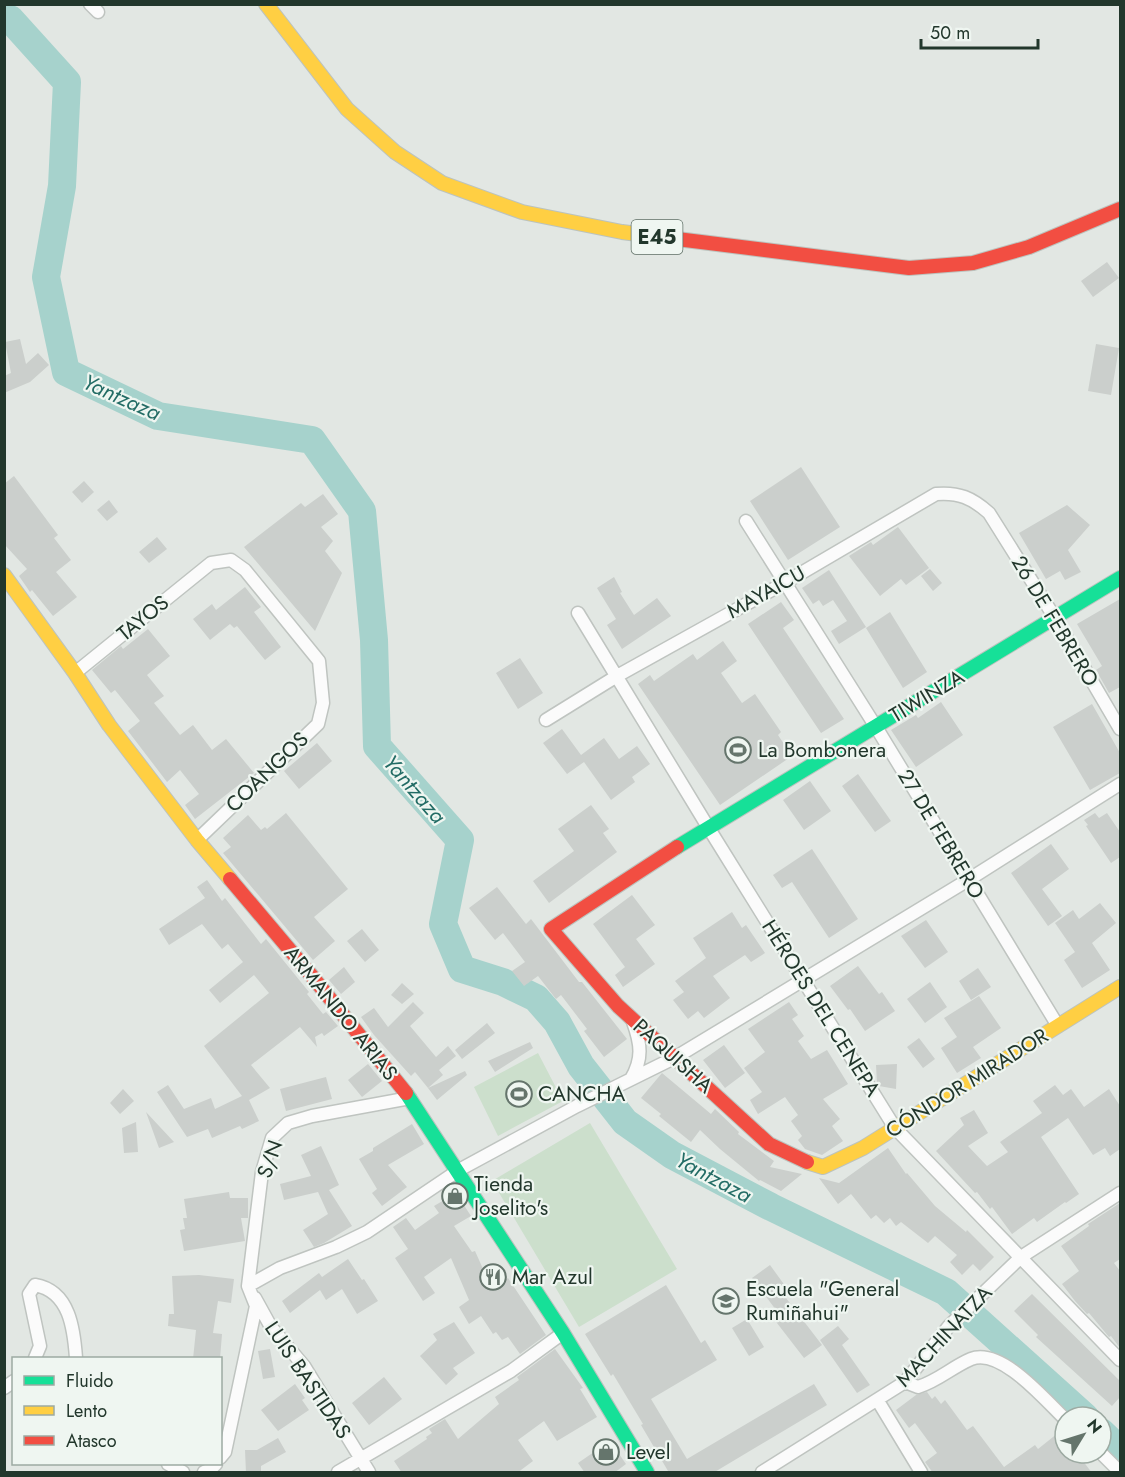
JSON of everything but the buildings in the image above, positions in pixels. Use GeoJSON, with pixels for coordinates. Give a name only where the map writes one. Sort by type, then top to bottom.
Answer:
{"type":"FeatureCollection","features":[{"type":"Feature","properties":{"kind":"main road","name":"E45"},"geometry":{"type":"LineString","coordinates":[[266,4],[347,109],[395,152],[442,183],[522,212],[622,232],[909,268],[973,263],[1018,250],[1120,209]]}},
{"type":"Feature","properties":{"kind":"main road","name":"ARMANDO ARIAS"},"geometry":{"type":"LineString","coordinates":[[4,575],[75,673],[109,725],[196,840],[311,975],[410,1098],[459,1170],[647,1473]]}},
{"type":"Feature","properties":{"kind":"main road","name":"TIWINZA"},"geometry":{"type":"LineString","coordinates":[[551,929],[708,827],[1120,578]]}},
{"type":"Feature","properties":{"kind":"main road","name":"PAQUISHA"},"geometry":{"type":"LineString","coordinates":[[551,929],[618,1006],[769,1144],[810,1164]]}},
{"type":"Feature","properties":{"kind":"main road","name":"CÓNDOR MIRADOR"},"geometry":{"type":"LineString","coordinates":[[810,1164],[823,1167],[838,1162],[1120,987]]}},
{"type":"Feature","properties":{"kind":"street","name":"MAYAICU"},"geometry":{"type":"LineString","coordinates":[[546,720],[617,676],[786,582],[936,494],[953,493],[976,502],[989,513]]}},
{"type":"Feature","properties":{"kind":"street","name":"26 DE FEBRERO"},"geometry":{"type":"LineString","coordinates":[[989,513],[1055,618],[1120,729]]}},
{"type":"Feature","properties":{"kind":"street","name":"27 DE FEBRERO"},"geometry":{"type":"LineString","coordinates":[[746,521],[876,727],[1058,1026]]}},
{"type":"Feature","properties":{"kind":"street","name":"TAYOS"},"geometry":{"type":"LineString","coordinates":[[75,673],[211,563],[231,560],[245,570],[319,661]]}},
{"type":"Feature","properties":{"kind":"street","name":"HÉROES DEL CENEPA"},"geometry":{"type":"LineString","coordinates":[[578,613],[708,827],[896,1128],[1120,1360]]}},
{"type":"Feature","properties":{"kind":"street","name":"COANGOS"},"geometry":{"type":"LineString","coordinates":[[196,840],[318,724],[323,703],[319,661]]}},
{"type":"Feature","properties":{"kind":"street"},"geometry":{"type":"LineString","coordinates":[[248,1286],[280,1268],[336,1247],[367,1232],[459,1170],[578,1106],[676,1057],[968,880],[1120,784]]}},
{"type":"Feature","properties":{"kind":"street"},"geometry":{"type":"LineString","coordinates":[[626,1083],[638,1068],[641,1052],[639,1037],[632,1019]]}},
{"type":"Feature","properties":{"kind":"street","name":"S/N"},"geometry":{"type":"LineString","coordinates":[[222,1456],[225,1452],[256,1306],[248,1286],[262,1172],[272,1138],[288,1123],[304,1118],[410,1098]]}},
{"type":"Feature","properties":{"kind":"street","name":"MACHINATZA"},"geometry":{"type":"LineString","coordinates":[[762,1473],[905,1382],[949,1326],[1021,1257],[1120,1193]]}},
{"type":"Feature","properties":{"kind":"street"},"geometry":{"type":"LineString","coordinates":[[36,1357],[40,1346],[29,1294],[35,1285],[44,1287],[54,1294],[67,1309],[74,1331],[76,1357]]}},
{"type":"Feature","properties":{"kind":"street","name":"LUIS BASTIDAS"},"geometry":{"type":"LineString","coordinates":[[248,1286],[271,1327],[304,1366],[369,1473]]}},
{"type":"Feature","properties":{"kind":"street"},"geometry":{"type":"LineString","coordinates":[[338,1473],[511,1371],[562,1333]]}},
{"type":"Feature","properties":{"kind":"street"},"geometry":{"type":"LineString","coordinates":[[905,1382],[918,1387],[931,1383],[973,1358],[993,1359],[1012,1369],[1053,1408]]}},
{"type":"Feature","properties":{"kind":"street"},"geometry":{"type":"LineString","coordinates":[[878,1401],[921,1473]]}},
{"type":"Feature","properties":{"kind":"street"},"geometry":{"type":"LineString","coordinates":[[170,1465],[183,1473]]}},
{"type":"Feature","properties":{"kind":"green space","name":"CANCHA"},"geometry":{"type":"Polygon","coordinates":[[[538,1053],[563,1101],[498,1136],[474,1087],[538,1053]]]}},
{"type":"Feature","properties":{"kind":"green space"},"geometry":{"type":"Polygon","coordinates":[[[590,1123],[677,1269],[579,1327],[492,1181],[590,1123]]]}},
{"type":"Feature","properties":{"kind":"waterway","name":"Yantzaza"},"geometry":{"type":"LineString","coordinates":[[4,17],[10,19],[67,82],[62,186],[46,277],[66,372],[158,416],[312,440],[362,511],[374,640],[377,746],[460,840],[443,924],[462,969],[503,982],[536,998],[557,1022],[581,1066],[625,1122],[672,1155],[771,1207],[946,1292],[1072,1405]]}},
{"type":"Feature","properties":{"kind":"waterway","name":"Yantzaza"},"geometry":{"type":"LineString","coordinates":[[1113,1443],[1120,1450]]}},
{"type":"Feature","properties":{"kind":"traffic: fast"},"geometry":{"type":"LineString","coordinates":[[677,847],[1120,578]]}},
{"type":"Feature","properties":{"kind":"traffic: fast"},"geometry":{"type":"LineString","coordinates":[[406,1093],[563,1333],[647,1472]]}},
{"type":"Feature","properties":{"kind":"traffic: slow"},"geometry":{"type":"LineString","coordinates":[[266,4],[347,109],[395,152],[442,183],[522,212],[622,232],[669,238]]}},
{"type":"Feature","properties":{"kind":"traffic: slow"},"geometry":{"type":"LineString","coordinates":[[4,575],[75,673],[109,725],[197,840],[230,879]]}},
{"type":"Feature","properties":{"kind":"traffic: slow"},"geometry":{"type":"LineString","coordinates":[[807,1162],[823,1167],[863,1148],[1120,987]]}},
{"type":"Feature","properties":{"kind":"traffic: jam"},"geometry":{"type":"LineString","coordinates":[[669,238],[909,268],[973,263],[1029,247],[1120,209]]}},
{"type":"Feature","properties":{"kind":"traffic: jam"},"geometry":{"type":"LineString","coordinates":[[677,847],[551,929],[618,1006],[769,1144],[807,1162]]}},
{"type":"Feature","properties":{"kind":"traffic: jam"},"geometry":{"type":"LineString","coordinates":[[230,879],[406,1093]]}},
{"type":"Feature","properties":{"kind":"place","name":"La Bombonera"},"geometry":{"type":"Point","coordinates":[738,750]}},
{"type":"Feature","properties":{"kind":"place","name":"CANCHA"},"geometry":{"type":"Point","coordinates":[519,1094]}},
{"type":"Feature","properties":{"kind":"place","name":"Tienda Joselito's"},"geometry":{"type":"Point","coordinates":[455,1196]}},
{"type":"Feature","properties":{"kind":"place","name":"Mar Azul"},"geometry":{"type":"Point","coordinates":[493,1277]}},
{"type":"Feature","properties":{"kind":"place","name":"Escuela \"General Rumiñahui\""},"geometry":{"type":"Point","coordinates":[726,1301]}},
{"type":"Feature","properties":{"kind":"place","name":"Level"},"geometry":{"type":"Point","coordinates":[606,1452]}}]}
